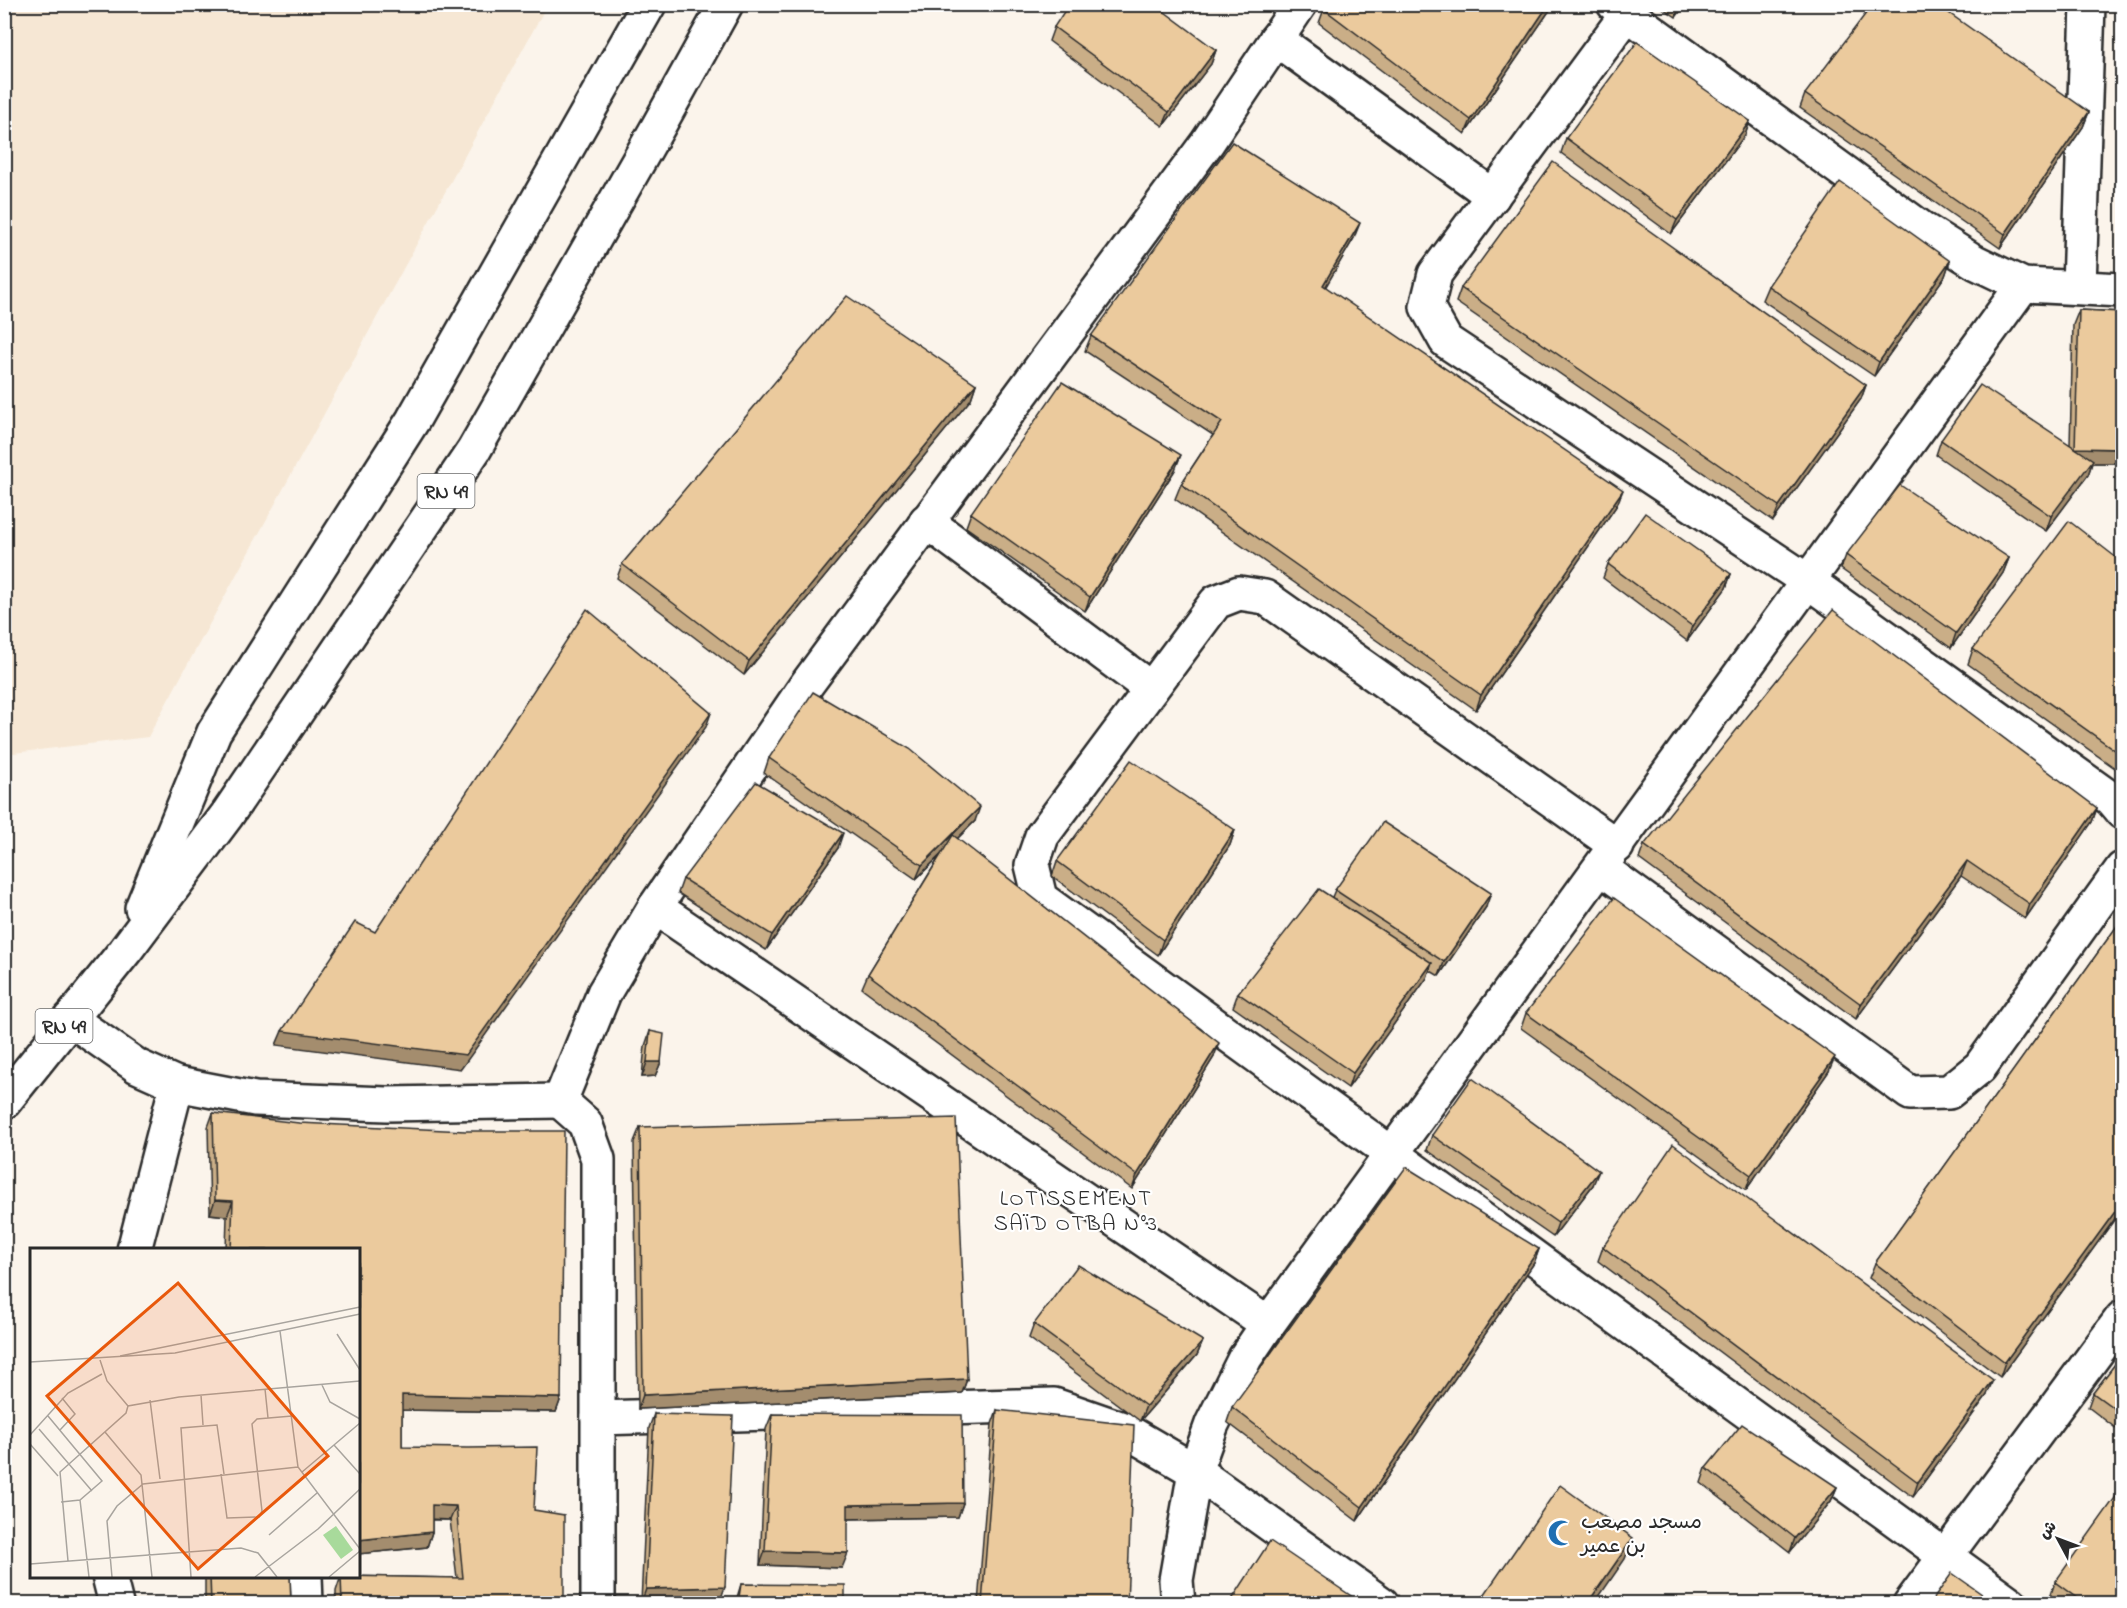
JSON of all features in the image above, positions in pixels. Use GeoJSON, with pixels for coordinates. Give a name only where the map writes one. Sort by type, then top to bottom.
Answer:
{"type":"FeatureCollection","features":[{"type":"Feature","properties":{"kind":"main road","name":"RN 49"},"geometry":{"type":"LineString","coordinates":[[125,951],[214,732],[413,420],[649,4]]}},
{"type":"Feature","properties":{"kind":"main road","name":"RN 49"},"geometry":{"type":"LineString","coordinates":[[4,1101],[125,951],[227,815],[474,450],[726,4]]}},
{"type":"Feature","properties":{"kind":"main road"},"geometry":{"type":"LineString","coordinates":[[561,1101],[604,993],[655,907],[807,684],[1207,143],[1300,4]]}},
{"type":"Feature","properties":{"kind":"main road"},"geometry":{"type":"LineString","coordinates":[[2079,287],[2088,4]]}},
{"type":"Feature","properties":{"kind":"main road"},"geometry":{"type":"LineString","coordinates":[[2122,290],[2023,285],[1975,262],[1924,230],[1620,9],[1493,196],[1435,273],[1427,307],[1446,341],[1809,582],[2111,799],[2122,812]]}},
{"type":"Feature","properties":{"kind":"main road"},"geometry":{"type":"LineString","coordinates":[[1276,39],[1493,196]]}},
{"type":"Feature","properties":{"kind":"main road"},"geometry":{"type":"LineString","coordinates":[[1178,1604],[1176,1580],[1195,1471],[1212,1424],[1245,1358],[2023,285]]}},
{"type":"Feature","properties":{"kind":"main road"},"geometry":{"type":"LineString","coordinates":[[926,521],[1151,689]]}},
{"type":"Feature","properties":{"kind":"main road"},"geometry":{"type":"LineString","coordinates":[[2011,1604],[1040,898],[1032,865],[1042,836],[1216,602],[1239,593],[1265,597],[1609,857],[1910,1093],[1949,1092],[1980,1067],[2122,869]]}},
{"type":"Feature","properties":{"kind":"main road"},"geometry":{"type":"LineString","coordinates":[[655,907],[1268,1324]]}},
{"type":"Feature","properties":{"kind":"main road"},"geometry":{"type":"LineString","coordinates":[[70,1019],[137,1066],[177,1084],[255,1099],[387,1104],[561,1101],[585,1123],[598,1159],[597,1604]]}},
{"type":"Feature","properties":{"kind":"main road"},"geometry":{"type":"LineString","coordinates":[[135,1248],[177,1084]]}},
{"type":"Feature","properties":{"kind":"main road"},"geometry":{"type":"LineString","coordinates":[[1910,1604],[2122,1318]]}},
{"type":"Feature","properties":{"kind":"main road"},"geometry":{"type":"LineString","coordinates":[[598,1418],[1054,1405],[1124,1429],[1195,1471],[1382,1604]]}},
{"type":"Feature","properties":{"kind":"main road"},"geometry":{"type":"LineString","coordinates":[[110,1578],[116,1604]]}},
{"type":"Feature","properties":{"kind":"main road"},"geometry":{"type":"LineString","coordinates":[[305,1578],[306,1604]]}},
{"type":"Feature","properties":{"kind":"shaded area"},"geometry":{"type":"Polygon","coordinates":[[[4,5],[547,5],[148,737],[5,754],[4,5]]]}},
{"type":"Feature","properties":{"kind":"building"},"geometry":{"type":"Polygon","coordinates":[[[1069,4],[1154,4],[1216,50],[1169,112],[1054,27],[1069,4]]]}},
{"type":"Feature","properties":{"kind":"building"},"geometry":{"type":"Polygon","coordinates":[[[1327,4],[1549,4],[1471,120],[1324,9],[1327,4]]]}},
{"type":"Feature","properties":{"kind":"building"},"geometry":{"type":"Polygon","coordinates":[[[1873,4],[1936,4],[2089,112],[2005,234],[1805,94],[1873,4]]]}},
{"type":"Feature","properties":{"kind":"building"},"geometry":{"type":"Polygon","coordinates":[[[1637,42],[1750,121],[1677,220],[1566,138],[1637,42]]]}},
{"type":"Feature","properties":{"kind":"building"},"geometry":{"type":"Polygon","coordinates":[[[1232,142],[1360,223],[1323,285],[1623,490],[1481,695],[1181,484],[1222,422],[1091,336],[1232,142]]]}},
{"type":"Feature","properties":{"kind":"building"},"geometry":{"type":"Polygon","coordinates":[[[1553,162],[1866,385],[1779,506],[1461,288],[1553,162]]]}},
{"type":"Feature","properties":{"kind":"building"},"geometry":{"type":"Polygon","coordinates":[[[1840,182],[1950,261],[1879,362],[1768,286],[1840,182]]]}},
{"type":"Feature","properties":{"kind":"building"},"geometry":{"type":"Polygon","coordinates":[[[847,296],[976,384],[749,661],[622,564],[847,296]]]}},
{"type":"Feature","properties":{"kind":"building"},"geometry":{"type":"Polygon","coordinates":[[[2079,310],[2122,312],[2122,449],[2075,448],[2079,310]]]}},
{"type":"Feature","properties":{"kind":"building"},"geometry":{"type":"Polygon","coordinates":[[[1062,382],[1181,455],[1090,597],[971,513],[1062,382]]]}},
{"type":"Feature","properties":{"kind":"building"},"geometry":{"type":"Polygon","coordinates":[[[1980,385],[2093,460],[2051,516],[1941,440],[1980,385]]]}},
{"type":"Feature","properties":{"kind":"building"},"geometry":{"type":"Polygon","coordinates":[[[1900,485],[2009,558],[1956,633],[1846,555],[1900,485]]]}},
{"type":"Feature","properties":{"kind":"building"},"geometry":{"type":"Polygon","coordinates":[[[1645,513],[1731,574],[1692,626],[1608,564],[1645,513]]]}},
{"type":"Feature","properties":{"kind":"building"},"geometry":{"type":"Polygon","coordinates":[[[2069,521],[2122,562],[2122,755],[1973,649],[2069,521]]]}},
{"type":"Feature","properties":{"kind":"building"},"geometry":{"type":"Polygon","coordinates":[[[587,609],[711,713],[466,1055],[282,1031],[355,922],[375,932],[587,609]]]}},
{"type":"Feature","properties":{"kind":"building"},"geometry":{"type":"Polygon","coordinates":[[[1833,610],[2097,808],[2030,904],[1967,861],[1861,1004],[1644,845],[1833,610]]]}},
{"type":"Feature","properties":{"kind":"building"},"geometry":{"type":"Polygon","coordinates":[[[813,692],[910,749],[980,807],[922,865],[769,758],[813,692]]]}},
{"type":"Feature","properties":{"kind":"building"},"geometry":{"type":"Polygon","coordinates":[[[1131,760],[1235,830],[1163,940],[1057,861],[1131,760]]]}},
{"type":"Feature","properties":{"kind":"building"},"geometry":{"type":"Polygon","coordinates":[[[756,782],[843,833],[772,935],[683,879],[756,782]]]}},
{"type":"Feature","properties":{"kind":"building"},"geometry":{"type":"Polygon","coordinates":[[[1383,822],[1491,893],[1444,962],[1335,890],[1383,822]]]}},
{"type":"Feature","properties":{"kind":"building"},"geometry":{"type":"Polygon","coordinates":[[[953,835],[1219,1043],[1137,1175],[868,974],[953,835]]]}},
{"type":"Feature","properties":{"kind":"building"},"geometry":{"type":"Polygon","coordinates":[[[1319,889],[1432,963],[1353,1073],[1238,993],[1319,889]]]}},
{"type":"Feature","properties":{"kind":"building"},"geometry":{"type":"Polygon","coordinates":[[[1614,898],[1835,1057],[1751,1175],[1526,1013],[1614,898]]]}},
{"type":"Feature","properties":{"kind":"building"},"geometry":{"type":"Polygon","coordinates":[[[2122,919],[2122,1202],[2005,1362],[1875,1263],[2122,919]]]}},
{"type":"Feature","properties":{"kind":"building"},"geometry":{"type":"Polygon","coordinates":[[[650,1031],[664,1034],[661,1062],[647,1062],[650,1031]]]}},
{"type":"Feature","properties":{"kind":"building"},"geometry":{"type":"Polygon","coordinates":[[[1472,1078],[1599,1171],[1558,1223],[1432,1135],[1472,1078]]]}},
{"type":"Feature","properties":{"kind":"building"},"geometry":{"type":"Polygon","coordinates":[[[213,1113],[299,1123],[465,1131],[564,1131],[561,1398],[402,1395],[402,1447],[537,1447],[534,1510],[564,1515],[564,1604],[342,1604],[341,1578],[463,1578],[456,1506],[432,1505],[432,1532],[360,1540],[360,1248],[231,1248],[233,1201],[215,1200],[213,1113]]]}},
{"type":"Feature","properties":{"kind":"building"},"geometry":{"type":"Polygon","coordinates":[[[956,1118],[967,1379],[643,1395],[640,1127],[956,1118]]]}},
{"type":"Feature","properties":{"kind":"building"},"geometry":{"type":"Polygon","coordinates":[[[1673,1144],[1993,1380],[1918,1482],[1603,1247],[1673,1144]]]}},
{"type":"Feature","properties":{"kind":"building"},"geometry":{"type":"Polygon","coordinates":[[[1406,1167],[1539,1249],[1362,1507],[1232,1407],[1406,1167]]]}},
{"type":"Feature","properties":{"kind":"building"},"geometry":{"type":"Polygon","coordinates":[[[1078,1265],[1203,1341],[1146,1406],[1034,1324],[1078,1265]]]}},
{"type":"Feature","properties":{"kind":"building"},"geometry":{"type":"Polygon","coordinates":[[[2122,1355],[2122,1414],[2093,1393],[2122,1355]]]}},
{"type":"Feature","properties":{"kind":"building"},"geometry":{"type":"Polygon","coordinates":[[[997,1410],[1134,1425],[1127,1604],[982,1604],[997,1410]]]}},
{"type":"Feature","properties":{"kind":"building"},"geometry":{"type":"Polygon","coordinates":[[[654,1414],[733,1416],[725,1587],[646,1589],[654,1414]]]}},
{"type":"Feature","properties":{"kind":"building"},"geometry":{"type":"Polygon","coordinates":[[[772,1414],[962,1415],[963,1503],[848,1505],[848,1553],[765,1551],[772,1414]]]}},
{"type":"Feature","properties":{"kind":"building"},"geometry":{"type":"Polygon","coordinates":[[[1742,1424],[1837,1487],[1795,1538],[1706,1468],[1742,1424]]]}},
{"type":"Feature","properties":{"kind":"building","name":"مسجد مصعب بن عمير"},"geometry":{"type":"Polygon","coordinates":[[[1560,1485],[1633,1538],[1587,1604],[1478,1604],[1560,1485]]]}},
{"type":"Feature","properties":{"kind":"building"},"geometry":{"type":"Polygon","coordinates":[[[2122,1488],[2122,1604],[2085,1604],[2055,1582],[2122,1488]]]}},
{"type":"Feature","properties":{"kind":"building"},"geometry":{"type":"Polygon","coordinates":[[[1270,1541],[1363,1604],[1229,1604],[1270,1541]]]}},
{"type":"Feature","properties":{"kind":"building"},"geometry":{"type":"Polygon","coordinates":[[[1952,1573],[1996,1604],[1930,1604],[1952,1573]]]}},
{"type":"Feature","properties":{"kind":"building"},"geometry":{"type":"Polygon","coordinates":[[[210,1578],[290,1578],[291,1604],[211,1604],[210,1578]]]}},
{"type":"Feature","properties":{"kind":"building"},"geometry":{"type":"Polygon","coordinates":[[[741,1584],[845,1585],[845,1604],[738,1604],[741,1584]]]}},
{"type":"Feature","properties":{"kind":"place","name":"مسجد مصعب بن عمير"},"geometry":{"type":"Point","coordinates":[1561,1533]}},
{"type":"Feature","properties":{"kind":"district","name":"LOTISSEMENT SAÏD OTBA N°3"},"geometry":{"type":"Point","coordinates":[1076,1210]}}]}
